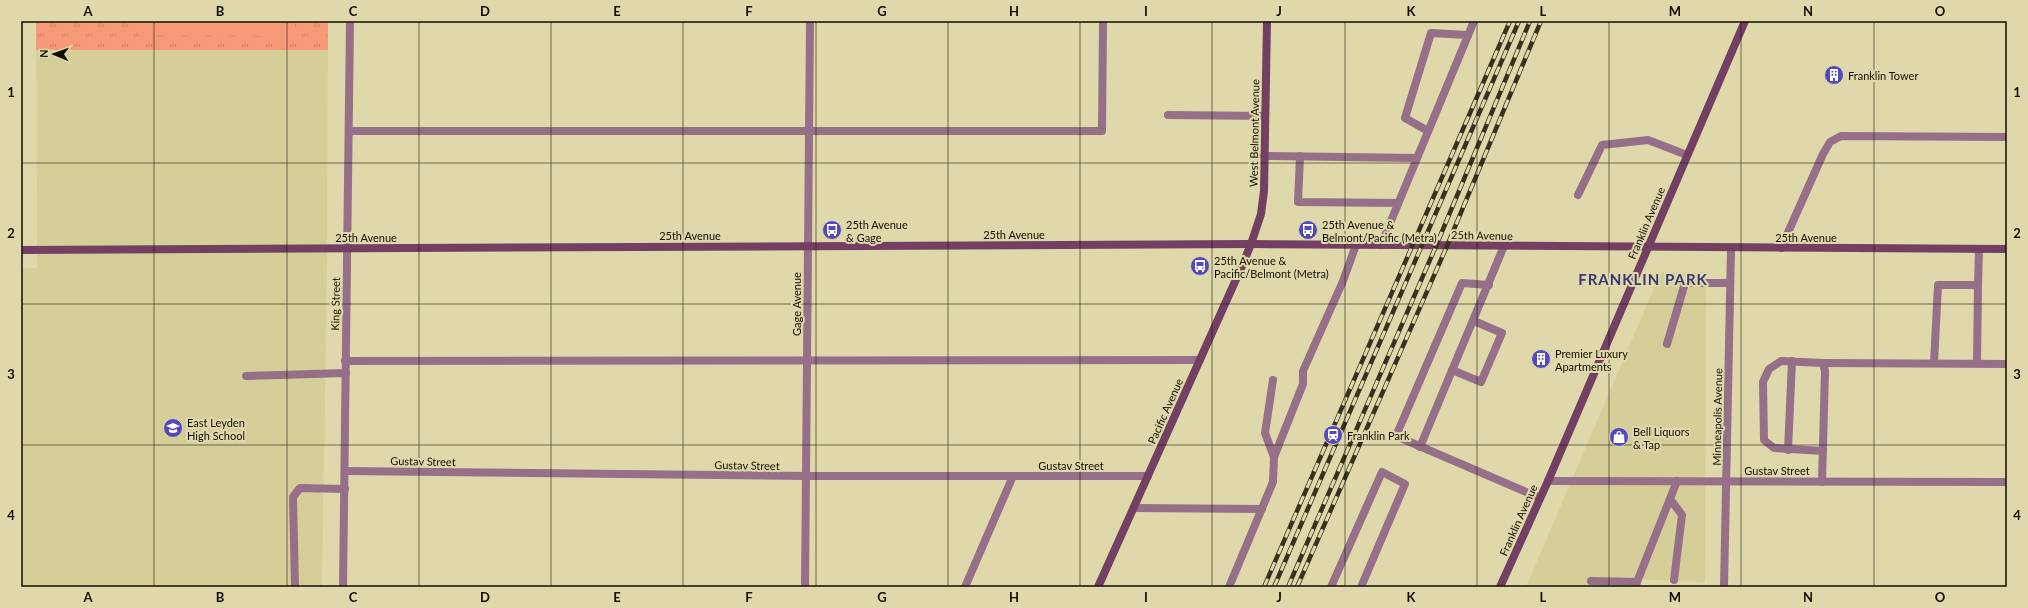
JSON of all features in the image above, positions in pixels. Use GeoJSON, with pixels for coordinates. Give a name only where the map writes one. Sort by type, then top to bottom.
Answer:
{"type":"FeatureCollection","features":[{"type":"Feature","properties":{"kind":"street","name":"King Street"},"geometry":{"type":"LineString","coordinates":[[343,587],[347,248],[350,131],[350,21]]}},
{"type":"Feature","properties":{"kind":"street","name":"Gage Avenue"},"geometry":{"type":"LineString","coordinates":[[805,587],[810,21]]}},
{"type":"Feature","properties":{"kind":"street"},"geometry":{"type":"LineString","coordinates":[[350,131],[1102,131],[1103,21]]}},
{"type":"Feature","properties":{"kind":"street","name":"West Belmont Avenue"},"geometry":{"type":"LineString","coordinates":[[1252,244],[1261,214],[1264,191],[1267,21]]}},
{"type":"Feature","properties":{"kind":"street"},"geometry":{"type":"LineString","coordinates":[[1381,245],[1474,21]]}},
{"type":"Feature","properties":{"kind":"street","name":"Franklin Avenue"},"geometry":{"type":"LineString","coordinates":[[1500,587],[1548,480],[1745,21]]}},
{"type":"Feature","properties":{"kind":"street"},"geometry":{"type":"LineString","coordinates":[[1428,130],[1405,118],[1431,33],[1468,35]]}},
{"type":"Feature","properties":{"kind":"street"},"geometry":{"type":"LineString","coordinates":[[1168,115],[1265,116]]}},
{"type":"Feature","properties":{"kind":"street"},"geometry":{"type":"LineString","coordinates":[[1781,248],[1823,154],[1830,142],[1841,136],[2007,137]]}},
{"type":"Feature","properties":{"kind":"street"},"geometry":{"type":"LineString","coordinates":[[1578,195],[1602,145],[1648,140],[1688,155]]}},
{"type":"Feature","properties":{"kind":"street"},"geometry":{"type":"LineString","coordinates":[[1264,156],[1417,158]]}},
{"type":"Feature","properties":{"kind":"street"},"geometry":{"type":"LineString","coordinates":[[1300,156],[1298,202],[1398,203]]}},
{"type":"Feature","properties":{"kind":"street","name":"25th Avenue"},"geometry":{"type":"LineString","coordinates":[[21,250],[1252,244],[1648,248],[2007,249]]}},
{"type":"Feature","properties":{"kind":"street","name":"Pacific Avenue"},"geometry":{"type":"LineString","coordinates":[[1098,587],[1252,244]]}},
{"type":"Feature","properties":{"kind":"street"},"geometry":{"type":"LineString","coordinates":[[1229,587],[1273,482],[1274,457],[1303,384],[1303,371],[1343,281],[1356,245]]}},
{"type":"Feature","properties":{"kind":"street"},"geometry":{"type":"LineString","coordinates":[[1420,447],[1474,321],[1504,246]]}},
{"type":"Feature","properties":{"kind":"street","name":"Minneapolis Avenue"},"geometry":{"type":"LineString","coordinates":[[1724,587],[1731,248]]}},
{"type":"Feature","properties":{"kind":"street"},"geometry":{"type":"LineString","coordinates":[[1977,363],[1979,249]]}},
{"type":"Feature","properties":{"kind":"street"},"geometry":{"type":"LineString","coordinates":[[1489,285],[1462,283],[1396,436],[1540,498]]}},
{"type":"Feature","properties":{"kind":"street"},"geometry":{"type":"LineString","coordinates":[[1667,344],[1685,283],[1730,283]]}},
{"type":"Feature","properties":{"kind":"street"},"geometry":{"type":"LineString","coordinates":[[1934,363],[1938,285],[1978,285]]}},
{"type":"Feature","properties":{"kind":"street"},"geometry":{"type":"LineString","coordinates":[[1452,370],[1480,382],[1502,333],[1474,321]]}},
{"type":"Feature","properties":{"kind":"street"},"geometry":{"type":"LineString","coordinates":[[346,361],[1200,360]]}},
{"type":"Feature","properties":{"kind":"street"},"geometry":{"type":"LineString","coordinates":[[1823,451],[1774,448],[1764,440],[1763,382],[1769,369],[1781,361],[1823,363],[2007,364]]}},
{"type":"Feature","properties":{"kind":"street"},"geometry":{"type":"LineString","coordinates":[[1788,450],[1792,361]]}},
{"type":"Feature","properties":{"kind":"street"},"geometry":{"type":"LineString","coordinates":[[1822,482],[1825,370],[1823,363]]}},
{"type":"Feature","properties":{"kind":"street"},"geometry":{"type":"LineString","coordinates":[[246,376],[346,373]]}},
{"type":"Feature","properties":{"kind":"street"},"geometry":{"type":"LineString","coordinates":[[1273,380],[1265,433],[1274,457]]}},
{"type":"Feature","properties":{"kind":"street","name":"Gustav Street"},"geometry":{"type":"LineString","coordinates":[[345,471],[806,476],[1148,476]]}},
{"type":"Feature","properties":{"kind":"street"},"geometry":{"type":"LineString","coordinates":[[1331,587],[1382,472],[1406,484],[1361,587]]}},
{"type":"Feature","properties":{"kind":"street"},"geometry":{"type":"LineString","coordinates":[[965,587],[1012,476]]}},
{"type":"Feature","properties":{"kind":"street","name":"Gustav Street"},"geometry":{"type":"LineString","coordinates":[[1548,480],[2007,482]]}},
{"type":"Feature","properties":{"kind":"street"},"geometry":{"type":"LineString","coordinates":[[1591,581],[1636,584],[1677,481]]}},
{"type":"Feature","properties":{"kind":"street"},"geometry":{"type":"LineString","coordinates":[[295,587],[293,497],[300,488],[345,489]]}},
{"type":"Feature","properties":{"kind":"street"},"geometry":{"type":"LineString","coordinates":[[1670,499],[1682,515],[1674,580]]}},
{"type":"Feature","properties":{"kind":"street"},"geometry":{"type":"LineString","coordinates":[[1134,508],[1262,508]]}},
{"type":"Feature","properties":{"kind":"shaded area","name":"East Leyden High School"},"geometry":{"type":"Polygon","coordinates":[[[36,21],[328,21],[327,268],[322,587],[21,587],[21,269],[37,268],[36,21]]]}},
{"type":"Feature","properties":{"kind":"shaded area"},"geometry":{"type":"Polygon","coordinates":[[[1661,272],[1706,272],[1705,582],[1632,579],[1628,587],[1526,587],[1661,272]]]}},
{"type":"Feature","properties":{"kind":"green space"},"geometry":{"type":"Polygon","coordinates":[[[36,21],[328,21],[328,50],[36,50],[36,21]]]}},
{"type":"Feature","properties":{"kind":"green space"},"geometry":{"type":"Polygon","coordinates":[[[140,21],[293,21],[296,28],[282,44],[270,36],[139,35],[140,21]]]}},
{"type":"Feature","properties":{"kind":"railway"},"geometry":{"type":"LineString","coordinates":[[1264,587],[1510,21]]}},
{"type":"Feature","properties":{"kind":"railway"},"geometry":{"type":"LineString","coordinates":[[1274,587],[1519,21]]}},
{"type":"Feature","properties":{"kind":"railway"},"geometry":{"type":"LineString","coordinates":[[1288,587],[1436,246],[1530,21]]}},
{"type":"Feature","properties":{"kind":"railway"},"geometry":{"type":"LineString","coordinates":[[1297,587],[1447,246],[1541,21]]}},
{"type":"Feature","properties":{"kind":"place","name":"Franklin Tower"},"geometry":{"type":"Point","coordinates":[1834,75]}},
{"type":"Feature","properties":{"kind":"place","name":"25th Avenue & Gage"},"geometry":{"type":"Point","coordinates":[832,230]}},
{"type":"Feature","properties":{"kind":"place","name":"25th Avenue & Belmont/Pacific (Metra)"},"geometry":{"type":"Point","coordinates":[1308,230]}},
{"type":"Feature","properties":{"kind":"place","name":"25th Avenue & Pacific/Belmont (Metra)"},"geometry":{"type":"Point","coordinates":[1200,266]}},
{"type":"Feature","properties":{"kind":"place","name":"Premier Luxury Apartments"},"geometry":{"type":"Point","coordinates":[1541,359]}},
{"type":"Feature","properties":{"kind":"place","name":"East Leyden High School"},"geometry":{"type":"Point","coordinates":[173,428]}},
{"type":"Feature","properties":{"kind":"place","name":"Franklin Park"},"geometry":{"type":"Point","coordinates":[1333,435]}},
{"type":"Feature","properties":{"kind":"place","name":"Bell Liquors & Tap"},"geometry":{"type":"Point","coordinates":[1619,437]}},
{"type":"Feature","properties":{"kind":"district","name":"FRANKLIN PARK"},"geometry":{"type":"Point","coordinates":[1643,279]}}]}
